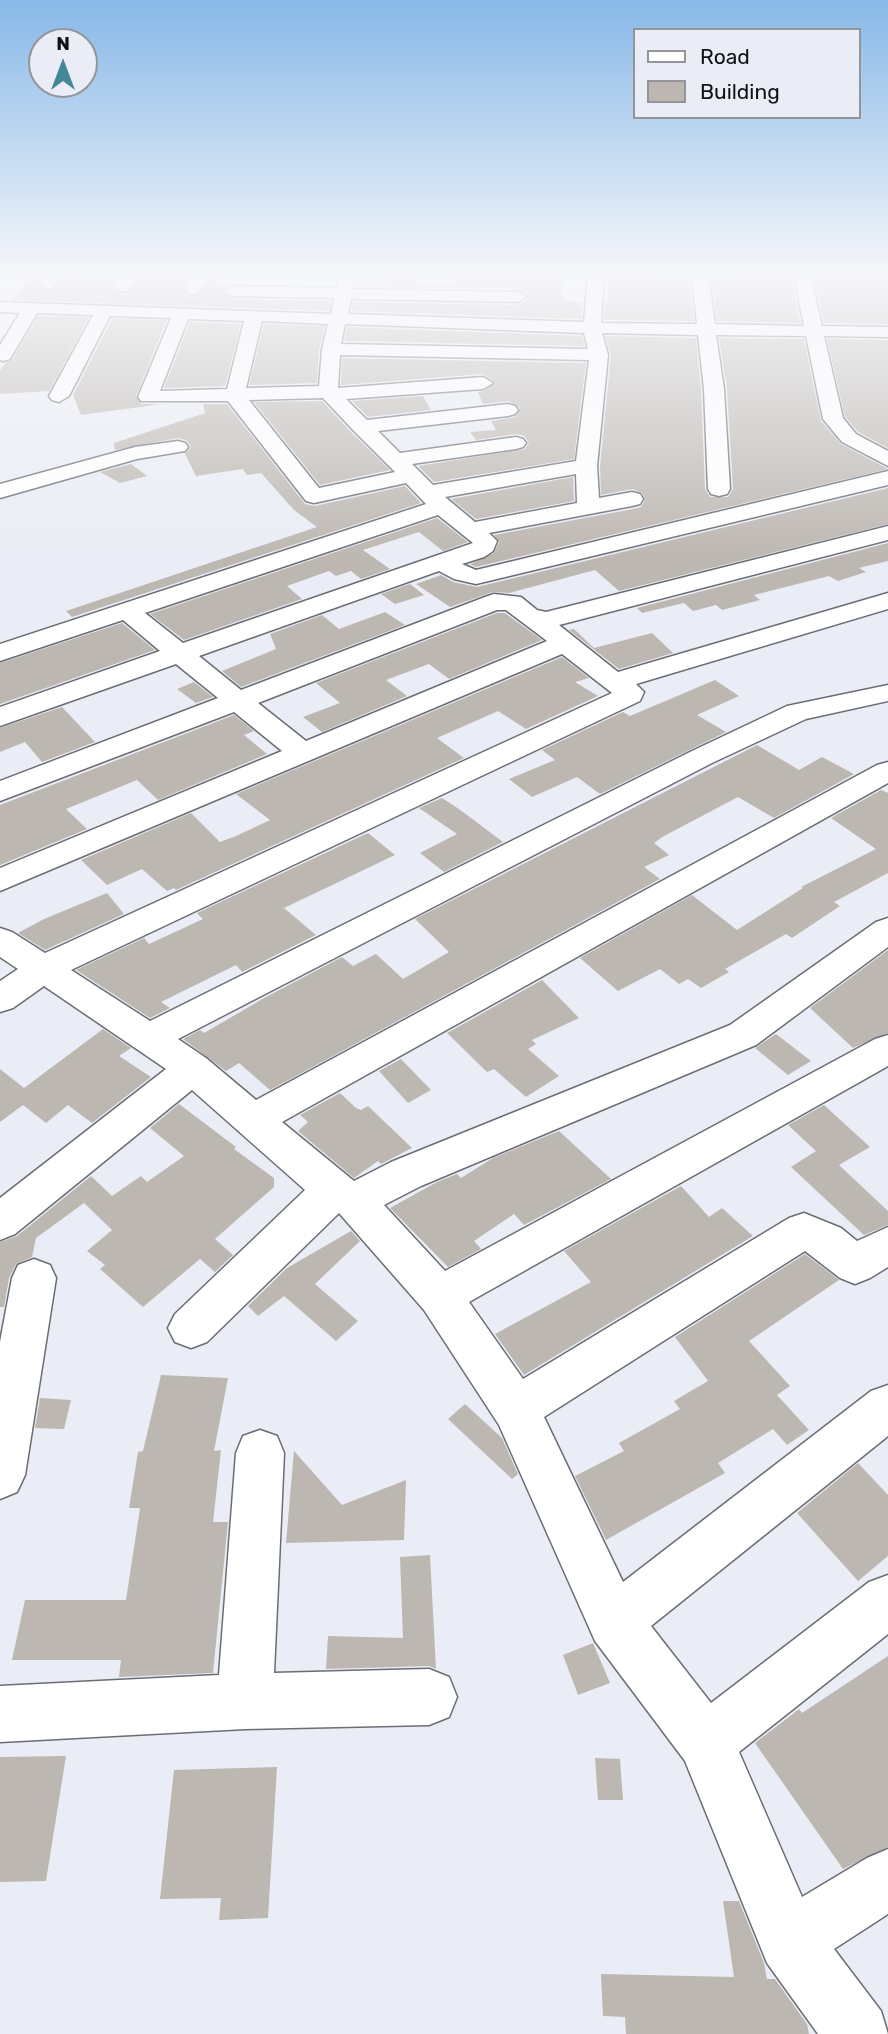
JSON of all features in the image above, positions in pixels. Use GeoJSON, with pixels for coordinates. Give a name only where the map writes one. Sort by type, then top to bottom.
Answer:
{"type":"FeatureCollection","features":[{"type":"Feature","properties":{"kind":"street"},"geometry":{"type":"LineString","coordinates":[[59,396],[73,370]]}},
{"type":"Feature","properties":{"kind":"street"},"geometry":{"type":"LineString","coordinates":[[148,397],[159,370]]}},
{"type":"Feature","properties":{"kind":"street"},"geometry":{"type":"LineString","coordinates":[[236,396],[242,370]]}},
{"type":"Feature","properties":{"kind":"street"},"geometry":{"type":"LineString","coordinates":[[0,717],[475,552],[485,546],[485,541],[435,499],[330,393],[331,370]]}},
{"type":"Feature","properties":{"kind":"street"},"geometry":{"type":"LineString","coordinates":[[588,506],[586,466],[597,370]]}},
{"type":"Feature","properties":{"kind":"street"},"geometry":{"type":"LineString","coordinates":[[712,370],[719,489]]}},
{"type":"Feature","properties":{"kind":"street"},"geometry":{"type":"LineString","coordinates":[[822,370],[833,419],[849,438],[888,460]]}},
{"type":"Feature","properties":{"kind":"street"},"geometry":{"type":"LineString","coordinates":[[148,397],[330,393],[483,383]]}},
{"type":"Feature","properties":{"kind":"street"},"geometry":{"type":"LineString","coordinates":[[236,396],[314,496],[403,467],[516,443]]}},
{"type":"Feature","properties":{"kind":"street"},"geometry":{"type":"LineString","coordinates":[[0,491],[135,453],[182,454],[148,397]]}},
{"type":"Feature","properties":{"kind":"street"},"geometry":{"type":"LineString","coordinates":[[361,426],[508,410]]}},
{"type":"Feature","properties":{"kind":"street"},"geometry":{"type":"LineString","coordinates":[[0,653],[435,499],[586,466]]}},
{"type":"Feature","properties":{"kind":"street"},"geometry":{"type":"LineString","coordinates":[[440,562],[463,575],[476,576],[888,478]]}},
{"type":"Feature","properties":{"kind":"street"},"geometry":{"type":"LineString","coordinates":[[472,529],[632,499]]}},
{"type":"Feature","properties":{"kind":"street"},"geometry":{"type":"LineString","coordinates":[[537,620],[888,533]]}},
{"type":"Feature","properties":{"kind":"street"},"geometry":{"type":"LineString","coordinates":[[613,682],[888,601]]}},
{"type":"Feature","properties":{"kind":"street"},"geometry":{"type":"LineString","coordinates":[[0,792],[494,602],[512,602],[563,644],[630,692],[630,695],[44,968],[0,999]]}},
{"type":"Feature","properties":{"kind":"street"},"geometry":{"type":"LineString","coordinates":[[126,610],[301,752]]}},
{"type":"Feature","properties":{"kind":"street"},"geometry":{"type":"LineString","coordinates":[[0,880],[563,644]]}},
{"type":"Feature","properties":{"kind":"street"},"geometry":{"type":"LineString","coordinates":[[148,1038],[749,734],[797,712],[888,693]]}},
{"type":"Feature","properties":{"kind":"street"},"geometry":{"type":"LineString","coordinates":[[254,1119],[888,771]]}},
{"type":"Feature","properties":{"kind":"street"},"geometry":{"type":"LineString","coordinates":[[191,1328],[344,1195],[406,1174],[743,1035],[888,930]]}},
{"type":"Feature","properties":{"kind":"street"},"geometry":{"type":"LineString","coordinates":[[0,940],[193,1068],[344,1195],[440,1296],[516,1409],[614,1622],[706,1742],[789,1941],[858,2034]]}},
{"type":"Feature","properties":{"kind":"street"},"geometry":{"type":"LineString","coordinates":[[440,1296],[888,1049]]}},
{"type":"Feature","properties":{"kind":"street"},"geometry":{"type":"LineString","coordinates":[[0,1222],[193,1068]]}},
{"type":"Feature","properties":{"kind":"street"},"geometry":{"type":"LineString","coordinates":[[516,1409],[804,1231],[825,1241],[855,1265],[888,1245]]}},
{"type":"Feature","properties":{"kind":"street"},"geometry":{"type":"LineString","coordinates":[[0,1475],[34,1278]]}},
{"type":"Feature","properties":{"kind":"street"},"geometry":{"type":"LineString","coordinates":[[614,1622],[888,1407]]}},
{"type":"Feature","properties":{"kind":"street"},"geometry":{"type":"LineString","coordinates":[[245,1701],[260,1453]]}},
{"type":"Feature","properties":{"kind":"street"},"geometry":{"type":"LineString","coordinates":[[706,1742],[888,1601]]}},
{"type":"Feature","properties":{"kind":"street"},"geometry":{"type":"LineString","coordinates":[[0,1714],[245,1701],[429,1697]]}},
{"type":"Feature","properties":{"kind":"street"},"geometry":{"type":"LineString","coordinates":[[789,1941],[888,1880]]}},
{"type":"Feature","properties":{"kind":"building"},"geometry":{"type":"Polygon","coordinates":[[[60,370],[49,391],[0,394],[0,371],[60,370]]]}},
{"type":"Feature","properties":{"kind":"building"},"geometry":{"type":"Polygon","coordinates":[[[86,370],[147,370],[136,396],[141,404],[162,404],[81,415],[73,395],[86,370]]]}},
{"type":"Feature","properties":{"kind":"building"},"geometry":{"type":"Polygon","coordinates":[[[171,370],[229,370],[225,386],[164,388],[171,370]]]}},
{"type":"Feature","properties":{"kind":"building"},"geometry":{"type":"Polygon","coordinates":[[[253,370],[318,370],[317,383],[249,385],[253,370]]]}},
{"type":"Feature","properties":{"kind":"building"},"geometry":{"type":"Polygon","coordinates":[[[342,370],[585,370],[574,459],[434,482],[418,466],[525,449],[529,443],[524,436],[516,434],[476,440],[470,432],[496,430],[491,421],[516,417],[520,408],[509,401],[483,404],[478,392],[484,391],[495,382],[483,374],[341,385],[342,370]]]}},
{"type":"Feature","properties":{"kind":"building"},"geometry":{"type":"Polygon","coordinates":[[[610,370],[699,370],[705,489],[710,497],[728,497],[733,489],[724,370],[810,370],[821,421],[841,444],[888,469],[476,567],[470,564],[494,553],[499,542],[494,535],[641,507],[645,500],[642,493],[633,489],[601,495],[600,466],[610,370]]]}},
{"type":"Feature","properties":{"kind":"building"},"geometry":{"type":"Polygon","coordinates":[[[834,370],[888,370],[888,448],[858,432],[845,417],[834,370]]]}},
{"type":"Feature","properties":{"kind":"building"},"geometry":{"type":"Polygon","coordinates":[[[423,396],[431,410],[368,417],[352,401],[423,396]]]}},
{"type":"Feature","properties":{"kind":"building"},"geometry":{"type":"Polygon","coordinates":[[[322,401],[390,470],[320,485],[254,402],[322,401]]]}},
{"type":"Feature","properties":{"kind":"building"},"geometry":{"type":"Polygon","coordinates":[[[203,404],[227,404],[305,504],[315,506],[405,486],[421,503],[72,617],[66,611],[317,527],[294,510],[261,473],[247,475],[243,469],[196,476],[185,454],[191,447],[186,440],[178,438],[115,450],[114,443],[205,413],[203,404]]]}},
{"type":"Feature","properties":{"kind":"building"},"geometry":{"type":"Polygon","coordinates":[[[131,464],[147,476],[120,483],[100,472],[131,464]]]}},
{"type":"Feature","properties":{"kind":"building"},"geometry":{"type":"Polygon","coordinates":[[[573,477],[574,501],[476,519],[451,499],[573,477]]]}},
{"type":"Feature","properties":{"kind":"building"},"geometry":{"type":"Polygon","coordinates":[[[888,488],[888,524],[619,591],[595,570],[509,593],[493,592],[450,607],[416,584],[441,575],[453,582],[477,587],[888,488]]]}},
{"type":"Feature","properties":{"kind":"building"},"geometry":{"type":"Polygon","coordinates":[[[437,518],[468,542],[443,551],[419,532],[363,550],[390,569],[361,579],[351,571],[336,576],[329,571],[287,586],[302,599],[184,640],[150,614],[437,518]]]}},
{"type":"Feature","properties":{"kind":"building"},"geometry":{"type":"Polygon","coordinates":[[[888,543],[888,561],[859,568],[866,572],[838,581],[829,576],[754,595],[760,600],[722,610],[716,605],[693,611],[684,603],[642,613],[637,608],[888,543]]]}},
{"type":"Feature","properties":{"kind":"building"},"geometry":{"type":"Polygon","coordinates":[[[410,584],[424,595],[395,604],[381,594],[410,584]]]}},
{"type":"Feature","properties":{"kind":"building"},"geometry":{"type":"Polygon","coordinates":[[[385,612],[405,625],[241,687],[222,671],[276,649],[270,634],[322,615],[339,629],[385,612]]]}},
{"type":"Feature","properties":{"kind":"building"},"geometry":{"type":"Polygon","coordinates":[[[497,613],[505,613],[542,640],[449,679],[429,664],[386,680],[407,696],[322,732],[303,717],[340,703],[316,683],[497,613]]]}},
{"type":"Feature","properties":{"kind":"building"},"geometry":{"type":"Polygon","coordinates":[[[122,623],[155,650],[0,704],[0,663],[122,623]]]}},
{"type":"Feature","properties":{"kind":"building"},"geometry":{"type":"Polygon","coordinates":[[[574,629],[594,648],[652,633],[673,653],[619,669],[569,630],[574,629]]]}},
{"type":"Feature","properties":{"kind":"building"},"geometry":{"type":"Polygon","coordinates":[[[562,657],[589,678],[575,682],[598,696],[526,729],[498,711],[437,738],[464,758],[176,890],[174,888],[167,891],[142,869],[107,885],[81,860],[191,813],[220,842],[236,836],[270,820],[236,794],[562,657]]]}},
{"type":"Feature","properties":{"kind":"building"},"geometry":{"type":"Polygon","coordinates":[[[715,680],[739,696],[697,715],[726,732],[600,794],[577,777],[532,797],[509,779],[555,760],[542,750],[623,712],[630,716],[715,680]]]}},
{"type":"Feature","properties":{"kind":"building"},"geometry":{"type":"Polygon","coordinates":[[[194,682],[213,697],[196,703],[177,689],[194,682]]]}},
{"type":"Feature","properties":{"kind":"building"},"geometry":{"type":"Polygon","coordinates":[[[62,707],[95,742],[42,762],[25,742],[0,752],[0,728],[62,707]]]}},
{"type":"Feature","properties":{"kind":"building"},"geometry":{"type":"Polygon","coordinates":[[[234,715],[254,731],[244,735],[267,754],[158,800],[137,780],[66,809],[87,829],[0,865],[0,805],[234,715]]]}},
{"type":"Feature","properties":{"kind":"building"},"geometry":{"type":"Polygon","coordinates":[[[757,745],[799,770],[822,757],[854,774],[774,818],[738,797],[664,836],[654,843],[669,855],[644,867],[660,879],[270,1090],[239,1063],[226,1071],[183,1039],[200,1030],[204,1033],[342,957],[353,966],[376,954],[403,979],[449,952],[415,919],[757,745]]]}},
{"type":"Feature","properties":{"kind":"building"},"geometry":{"type":"Polygon","coordinates":[[[881,790],[888,793],[888,873],[834,902],[840,906],[792,938],[786,934],[725,969],[729,972],[701,988],[688,979],[679,984],[660,969],[618,991],[580,958],[692,895],[737,930],[803,888],[801,887],[876,849],[831,818],[881,790]]]}},
{"type":"Feature","properties":{"kind":"building"},"geometry":{"type":"Polygon","coordinates":[[[442,798],[503,842],[444,872],[420,853],[457,834],[419,808],[442,798]]]}},
{"type":"Feature","properties":{"kind":"building"},"geometry":{"type":"Polygon","coordinates":[[[368,833],[395,855],[284,908],[316,935],[242,972],[236,965],[161,1002],[170,1008],[150,1018],[76,970],[144,938],[149,944],[203,919],[197,913],[368,833]]]}},
{"type":"Feature","properties":{"kind":"building"},"geometry":{"type":"Polygon","coordinates":[[[107,893],[124,914],[45,950],[18,933],[44,919],[107,893]]]}},
{"type":"Feature","properties":{"kind":"building"},"geometry":{"type":"Polygon","coordinates":[[[888,950],[888,1033],[853,1048],[810,1008],[888,950]]]}},
{"type":"Feature","properties":{"kind":"building"},"geometry":{"type":"Polygon","coordinates":[[[542,980],[579,1018],[532,1040],[536,1044],[528,1049],[559,1076],[526,1097],[494,1069],[487,1072],[447,1033],[542,980]]]}},
{"type":"Feature","properties":{"kind":"building"},"geometry":{"type":"Polygon","coordinates":[[[103,1029],[131,1048],[119,1056],[151,1077],[92,1123],[68,1105],[46,1123],[23,1105],[0,1122],[0,1069],[24,1088],[103,1029]]]}},
{"type":"Feature","properties":{"kind":"building"},"geometry":{"type":"Polygon","coordinates":[[[776,1034],[811,1061],[788,1075],[755,1048],[776,1034]]]}},
{"type":"Feature","properties":{"kind":"building"},"geometry":{"type":"Polygon","coordinates":[[[401,1059],[431,1090],[408,1103],[379,1071],[401,1059]]]}},
{"type":"Feature","properties":{"kind":"building"},"geometry":{"type":"Polygon","coordinates":[[[340,1093],[356,1108],[361,1110],[368,1106],[412,1148],[381,1164],[378,1161],[354,1178],[298,1131],[308,1122],[300,1115],[340,1093]]]}},
{"type":"Feature","properties":{"kind":"building"},"geometry":{"type":"Polygon","coordinates":[[[179,1104],[274,1178],[274,1187],[215,1239],[233,1255],[215,1272],[200,1259],[143,1307],[100,1269],[105,1265],[87,1251],[112,1230],[84,1203],[36,1238],[32,1257],[16,1264],[9,1278],[4,1307],[0,1307],[0,1242],[17,1236],[91,1176],[112,1196],[141,1176],[147,1182],[184,1156],[150,1128],[179,1104]]]}},
{"type":"Feature","properties":{"kind":"building"},"geometry":{"type":"Polygon","coordinates":[[[824,1105],[870,1147],[839,1165],[888,1211],[888,1225],[864,1235],[791,1167],[816,1151],[788,1125],[824,1105]]]}},
{"type":"Feature","properties":{"kind":"building"},"geometry":{"type":"Polygon","coordinates":[[[559,1131],[611,1179],[524,1225],[514,1214],[474,1241],[481,1249],[448,1267],[390,1208],[437,1182],[457,1174],[461,1178],[493,1158],[559,1131]]]}},
{"type":"Feature","properties":{"kind":"building"},"geometry":{"type":"Polygon","coordinates":[[[681,1186],[709,1217],[722,1208],[753,1236],[524,1375],[495,1334],[591,1282],[564,1251],[681,1186]]]}},
{"type":"Feature","properties":{"kind":"building"},"geometry":{"type":"Polygon","coordinates":[[[351,1231],[360,1241],[315,1284],[358,1321],[336,1341],[284,1296],[258,1316],[248,1306],[287,1268],[351,1231]]]}},
{"type":"Feature","properties":{"kind":"building"},"geometry":{"type":"Polygon","coordinates":[[[805,1254],[839,1280],[749,1341],[790,1386],[777,1395],[809,1430],[787,1445],[773,1429],[718,1463],[725,1473],[606,1540],[575,1476],[624,1451],[619,1443],[680,1409],[674,1401],[708,1381],[675,1337],[805,1254]]]}},
{"type":"Feature","properties":{"kind":"building"},"geometry":{"type":"Polygon","coordinates":[[[161,1375],[228,1378],[214,1451],[221,1450],[213,1522],[228,1522],[213,1673],[119,1677],[121,1660],[12,1660],[25,1600],[126,1600],[140,1508],[129,1508],[138,1452],[143,1451],[161,1375]]]}},
{"type":"Feature","properties":{"kind":"building"},"geometry":{"type":"Polygon","coordinates":[[[40,1398],[71,1400],[64,1429],[35,1428],[40,1398]]]}},
{"type":"Feature","properties":{"kind":"building"},"geometry":{"type":"Polygon","coordinates":[[[465,1404],[502,1438],[518,1474],[512,1479],[448,1419],[465,1404]]]}},
{"type":"Feature","properties":{"kind":"building"},"geometry":{"type":"Polygon","coordinates":[[[294,1451],[342,1505],[406,1480],[404,1540],[286,1543],[294,1451]]]}},
{"type":"Feature","properties":{"kind":"building"},"geometry":{"type":"Polygon","coordinates":[[[858,1463],[888,1495],[888,1556],[858,1581],[797,1513],[858,1463]]]}},
{"type":"Feature","properties":{"kind":"building"},"geometry":{"type":"Polygon","coordinates":[[[430,1555],[436,1669],[429,1666],[326,1669],[328,1636],[403,1638],[400,1557],[430,1555]]]}},
{"type":"Feature","properties":{"kind":"building"},"geometry":{"type":"Polygon","coordinates":[[[593,1643],[610,1683],[578,1695],[563,1655],[593,1643]]]}},
{"type":"Feature","properties":{"kind":"building"},"geometry":{"type":"Polygon","coordinates":[[[888,1656],[888,1847],[843,1869],[755,1743],[799,1709],[802,1713],[888,1656]]]}},
{"type":"Feature","properties":{"kind":"building"},"geometry":{"type":"Polygon","coordinates":[[[66,1756],[46,1881],[0,1882],[0,1757],[66,1756]]]}},
{"type":"Feature","properties":{"kind":"building"},"geometry":{"type":"Polygon","coordinates":[[[595,1758],[620,1759],[623,1800],[598,1800],[595,1758]]]}},
{"type":"Feature","properties":{"kind":"building"},"geometry":{"type":"Polygon","coordinates":[[[277,1767],[268,1918],[219,1920],[221,1898],[160,1899],[174,1770],[277,1767]]]}},
{"type":"Feature","properties":{"kind":"building"},"geometry":{"type":"Polygon","coordinates":[[[723,1901],[739,1901],[764,1963],[767,1979],[775,1979],[807,2024],[809,2034],[626,2034],[625,2017],[603,2016],[601,1974],[734,1977],[723,1901]]]}}]}
